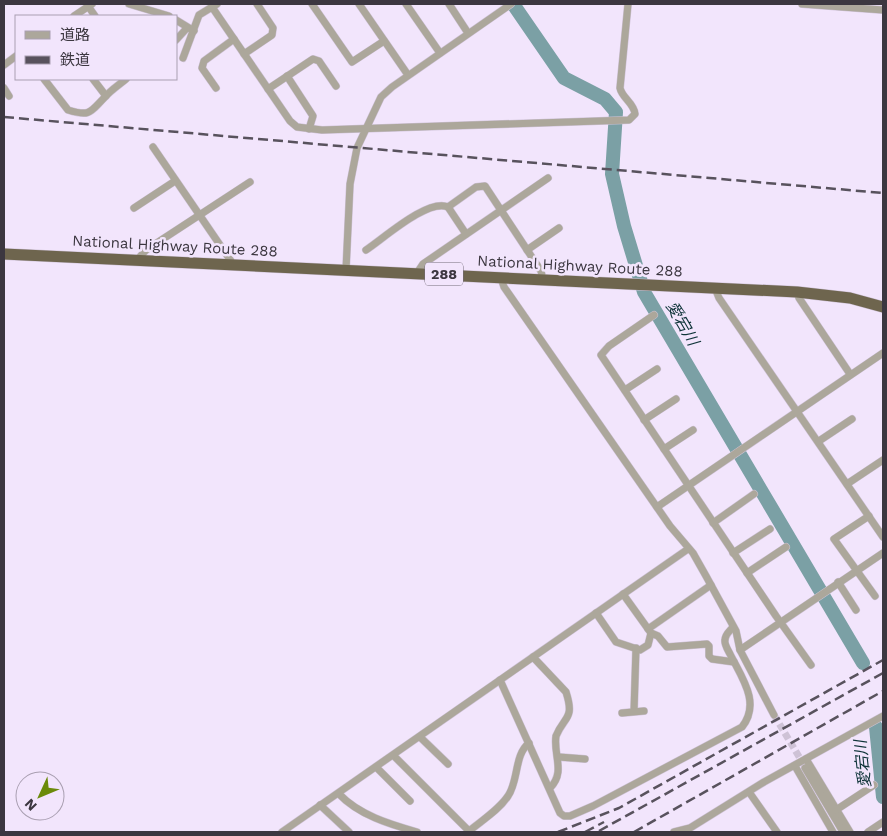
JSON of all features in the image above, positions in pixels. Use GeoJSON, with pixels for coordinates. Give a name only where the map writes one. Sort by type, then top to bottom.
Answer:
{"type":"FeatureCollection","features":[{"type":"Feature","properties":{"kind":"highway","name":"National Highway Route 288"},"geometry":{"type":"LineString","coordinates":[[4,254],[797,292],[841,296],[883,307]]}},
{"type":"Feature","properties":{"kind":"street"},"geometry":{"type":"LineString","coordinates":[[129,4],[167,15]]}},
{"type":"Feature","properties":{"kind":"street"},"geometry":{"type":"LineString","coordinates":[[244,54],[272,35],[273,28],[257,4]]}},
{"type":"Feature","properties":{"kind":"street"},"geometry":{"type":"LineString","coordinates":[[312,4],[352,62],[384,41]]}},
{"type":"Feature","properties":{"kind":"street"},"geometry":{"type":"LineString","coordinates":[[359,4],[408,75]]}},
{"type":"Feature","properties":{"kind":"street"},"geometry":{"type":"LineString","coordinates":[[406,4],[440,53]]}},
{"type":"Feature","properties":{"kind":"street"},"geometry":{"type":"LineString","coordinates":[[448,4],[468,33]]}},
{"type":"Feature","properties":{"kind":"street"},"geometry":{"type":"LineString","coordinates":[[495,4],[500,11]]}},
{"type":"Feature","properties":{"kind":"street"},"geometry":{"type":"LineString","coordinates":[[346,270],[350,184],[357,148],[383,94],[511,4]]}},
{"type":"Feature","properties":{"kind":"street"},"geometry":{"type":"LineString","coordinates":[[182,58],[190,30],[202,12],[215,5],[234,39],[294,125],[309,129],[629,120],[635,114],[634,108],[620,88],[628,4]]}},
{"type":"Feature","properties":{"kind":"street"},"geometry":{"type":"LineString","coordinates":[[802,4],[883,10]]}},
{"type":"Feature","properties":{"kind":"street"},"geometry":{"type":"LineString","coordinates":[[75,15],[90,5]]}},
{"type":"Feature","properties":{"kind":"street"},"geometry":{"type":"LineString","coordinates":[[178,21],[190,30]]}},
{"type":"Feature","properties":{"kind":"street"},"geometry":{"type":"LineString","coordinates":[[178,39],[190,30]]}},
{"type":"Feature","properties":{"kind":"street"},"geometry":{"type":"LineString","coordinates":[[216,88],[202,68],[204,61],[234,39]]}},
{"type":"Feature","properties":{"kind":"street"},"geometry":{"type":"LineString","coordinates":[[4,65],[15,57]]}},
{"type":"Feature","properties":{"kind":"street"},"geometry":{"type":"LineString","coordinates":[[268,89],[313,58],[319,61],[336,86]]}},
{"type":"Feature","properties":{"kind":"street"},"geometry":{"type":"LineString","coordinates":[[287,76],[313,116],[309,129]]}},
{"type":"Feature","properties":{"kind":"street"},"geometry":{"type":"LineString","coordinates":[[45,80],[68,110],[89,112],[95,110],[106,96],[125,80]]}},
{"type":"Feature","properties":{"kind":"street"},"geometry":{"type":"LineString","coordinates":[[94,80],[106,96]]}},
{"type":"Feature","properties":{"kind":"street"},"geometry":{"type":"LineString","coordinates":[[4,88],[9,96]]}},
{"type":"Feature","properties":{"kind":"street"},"geometry":{"type":"LineString","coordinates":[[153,147],[233,264]]}},
{"type":"Feature","properties":{"kind":"street"},"geometry":{"type":"LineString","coordinates":[[417,273],[424,264],[548,178]]}},
{"type":"Feature","properties":{"kind":"street"},"geometry":{"type":"LineString","coordinates":[[134,208],[175,181]]}},
{"type":"Feature","properties":{"kind":"street"},"geometry":{"type":"LineString","coordinates":[[138,260],[146,250],[250,182]]}},
{"type":"Feature","properties":{"kind":"street"},"geometry":{"type":"LineString","coordinates":[[366,250],[419,213],[437,205],[448,207],[476,187],[482,186],[487,188],[541,271],[543,280]]}},
{"type":"Feature","properties":{"kind":"street"},"geometry":{"type":"LineString","coordinates":[[448,207],[466,234]]}},
{"type":"Feature","properties":{"kind":"street"},"geometry":{"type":"LineString","coordinates":[[527,250],[559,228]]}},
{"type":"Feature","properties":{"kind":"street"},"geometry":{"type":"LineString","coordinates":[[501,278],[504,287],[688,549],[711,585],[733,627],[740,650],[774,715]]}},
{"type":"Feature","properties":{"kind":"street"},"geometry":{"type":"LineString","coordinates":[[715,288],[719,298],[819,441],[883,537]]}},
{"type":"Feature","properties":{"kind":"street"},"geometry":{"type":"LineString","coordinates":[[797,292],[799,298],[850,374]]}},
{"type":"Feature","properties":{"kind":"street"},"geometry":{"type":"LineString","coordinates":[[654,315],[601,353],[733,553],[811,665]]}},
{"type":"Feature","properties":{"kind":"street"},"geometry":{"type":"LineString","coordinates":[[657,507],[883,353]]}},
{"type":"Feature","properties":{"kind":"street"},"geometry":{"type":"LineString","coordinates":[[625,390],[657,369]]}},
{"type":"Feature","properties":{"kind":"street"},"geometry":{"type":"LineString","coordinates":[[644,420],[676,399]]}},
{"type":"Feature","properties":{"kind":"street"},"geometry":{"type":"LineString","coordinates":[[819,441],[852,419]]}},
{"type":"Feature","properties":{"kind":"street"},"geometry":{"type":"LineString","coordinates":[[664,449],[693,430]]}},
{"type":"Feature","properties":{"kind":"street"},"geometry":{"type":"LineString","coordinates":[[847,484],[883,460]]}},
{"type":"Feature","properties":{"kind":"street"},"geometry":{"type":"LineString","coordinates":[[713,523],[754,494]]}},
{"type":"Feature","properties":{"kind":"street"},"geometry":{"type":"LineString","coordinates":[[869,516],[834,539],[875,596]]}},
{"type":"Feature","properties":{"kind":"street"},"geometry":{"type":"LineString","coordinates":[[733,553],[770,529]]}},
{"type":"Feature","properties":{"kind":"street"},"geometry":{"type":"LineString","coordinates":[[747,573],[786,548]]}},
{"type":"Feature","properties":{"kind":"street"},"geometry":{"type":"LineString","coordinates":[[282,832],[377,768],[688,549]]}},
{"type":"Feature","properties":{"kind":"street"},"geometry":{"type":"LineString","coordinates":[[740,650],[883,553]]}},
{"type":"Feature","properties":{"kind":"street"},"geometry":{"type":"LineString","coordinates":[[838,582],[856,610]]}},
{"type":"Feature","properties":{"kind":"street"},"geometry":{"type":"LineString","coordinates":[[596,613],[614,639],[640,650],[648,645],[649,631],[711,585]]}},
{"type":"Feature","properties":{"kind":"street"},"geometry":{"type":"LineString","coordinates":[[623,594],[649,631],[658,636],[667,647],[707,644],[709,656],[712,659],[734,662]]}},
{"type":"Feature","properties":{"kind":"street"},"geometry":{"type":"LineString","coordinates":[[500,680],[561,815],[570,816],[593,806],[737,730],[746,722],[752,706],[749,692],[724,639],[733,627]]}},
{"type":"Feature","properties":{"kind":"street"},"geometry":{"type":"LineString","coordinates":[[634,711],[636,648]]}},
{"type":"Feature","properties":{"kind":"street"},"geometry":{"type":"LineString","coordinates":[[533,657],[566,692],[568,698],[568,717],[556,736],[559,758],[556,778],[550,788]]}},
{"type":"Feature","properties":{"kind":"street"},"geometry":{"type":"LineString","coordinates":[[622,713],[644,711]]}},
{"type":"Feature","properties":{"kind":"street"},"geometry":{"type":"LineString","coordinates":[[674,832],[691,830],[749,792],[883,716]]}},
{"type":"Feature","properties":{"kind":"street"},"geometry":{"type":"LineString","coordinates":[[420,736],[448,764]]}},
{"type":"Feature","properties":{"kind":"street"},"geometry":{"type":"LineString","coordinates":[[394,756],[468,832],[508,796],[516,777],[522,750],[529,743]]}},
{"type":"Feature","properties":{"kind":"street"},"geometry":{"type":"LineString","coordinates":[[559,758],[585,759]]}},
{"type":"Feature","properties":{"kind":"street"},"geometry":{"type":"LineString","coordinates":[[806,760],[850,832]]}},
{"type":"Feature","properties":{"kind":"street"},"geometry":{"type":"LineString","coordinates":[[795,766],[833,832]]}},
{"type":"Feature","properties":{"kind":"street"},"geometry":{"type":"LineString","coordinates":[[377,768],[410,801]]}},
{"type":"Feature","properties":{"kind":"street"},"geometry":{"type":"LineString","coordinates":[[805,768],[842,832]]}},
{"type":"Feature","properties":{"kind":"street"},"geometry":{"type":"LineString","coordinates":[[836,810],[874,785]]}},
{"type":"Feature","properties":{"kind":"street"},"geometry":{"type":"LineString","coordinates":[[749,792],[777,832]]}},
{"type":"Feature","properties":{"kind":"street"},"geometry":{"type":"LineString","coordinates":[[339,794],[365,813],[383,822],[417,832]]}},
{"type":"Feature","properties":{"kind":"street"},"geometry":{"type":"LineString","coordinates":[[320,805],[349,832]]}},
{"type":"Feature","properties":{"kind":"street"},"geometry":{"type":"LineString","coordinates":[[868,832],[883,822]]}},
{"type":"Feature","properties":{"kind":"street"},"geometry":{"type":"LineString","coordinates":[[291,832],[296,823]]}},
{"type":"Feature","properties":{"kind":"waterway","name":"愛宕川"},"geometry":{"type":"LineString","coordinates":[[513,4],[564,78],[605,99],[616,112],[612,174],[624,226],[644,292],[863,663]]}},
{"type":"Feature","properties":{"kind":"waterway","name":"愛宕川"},"geometry":{"type":"LineString","coordinates":[[876,727],[883,797]]}},
{"type":"Feature","properties":{"kind":"tunnel"},"geometry":{"type":"LineString","coordinates":[[774,715],[804,765]]}},
{"type":"Feature","properties":{"kind":"railway"},"geometry":{"type":"LineString","coordinates":[[4,117],[883,193]]}},
{"type":"Feature","properties":{"kind":"railway"},"geometry":{"type":"LineString","coordinates":[[558,832],[619,808],[883,660]]}},
{"type":"Feature","properties":{"kind":"railway"},"geometry":{"type":"LineString","coordinates":[[599,831],[883,673]]}},
{"type":"Feature","properties":{"kind":"railway"},"geometry":{"type":"LineString","coordinates":[[634,832],[883,691]]}},
{"type":"Feature","properties":{"kind":"railway"},"geometry":{"type":"LineString","coordinates":[[585,832],[604,822]]}}]}
